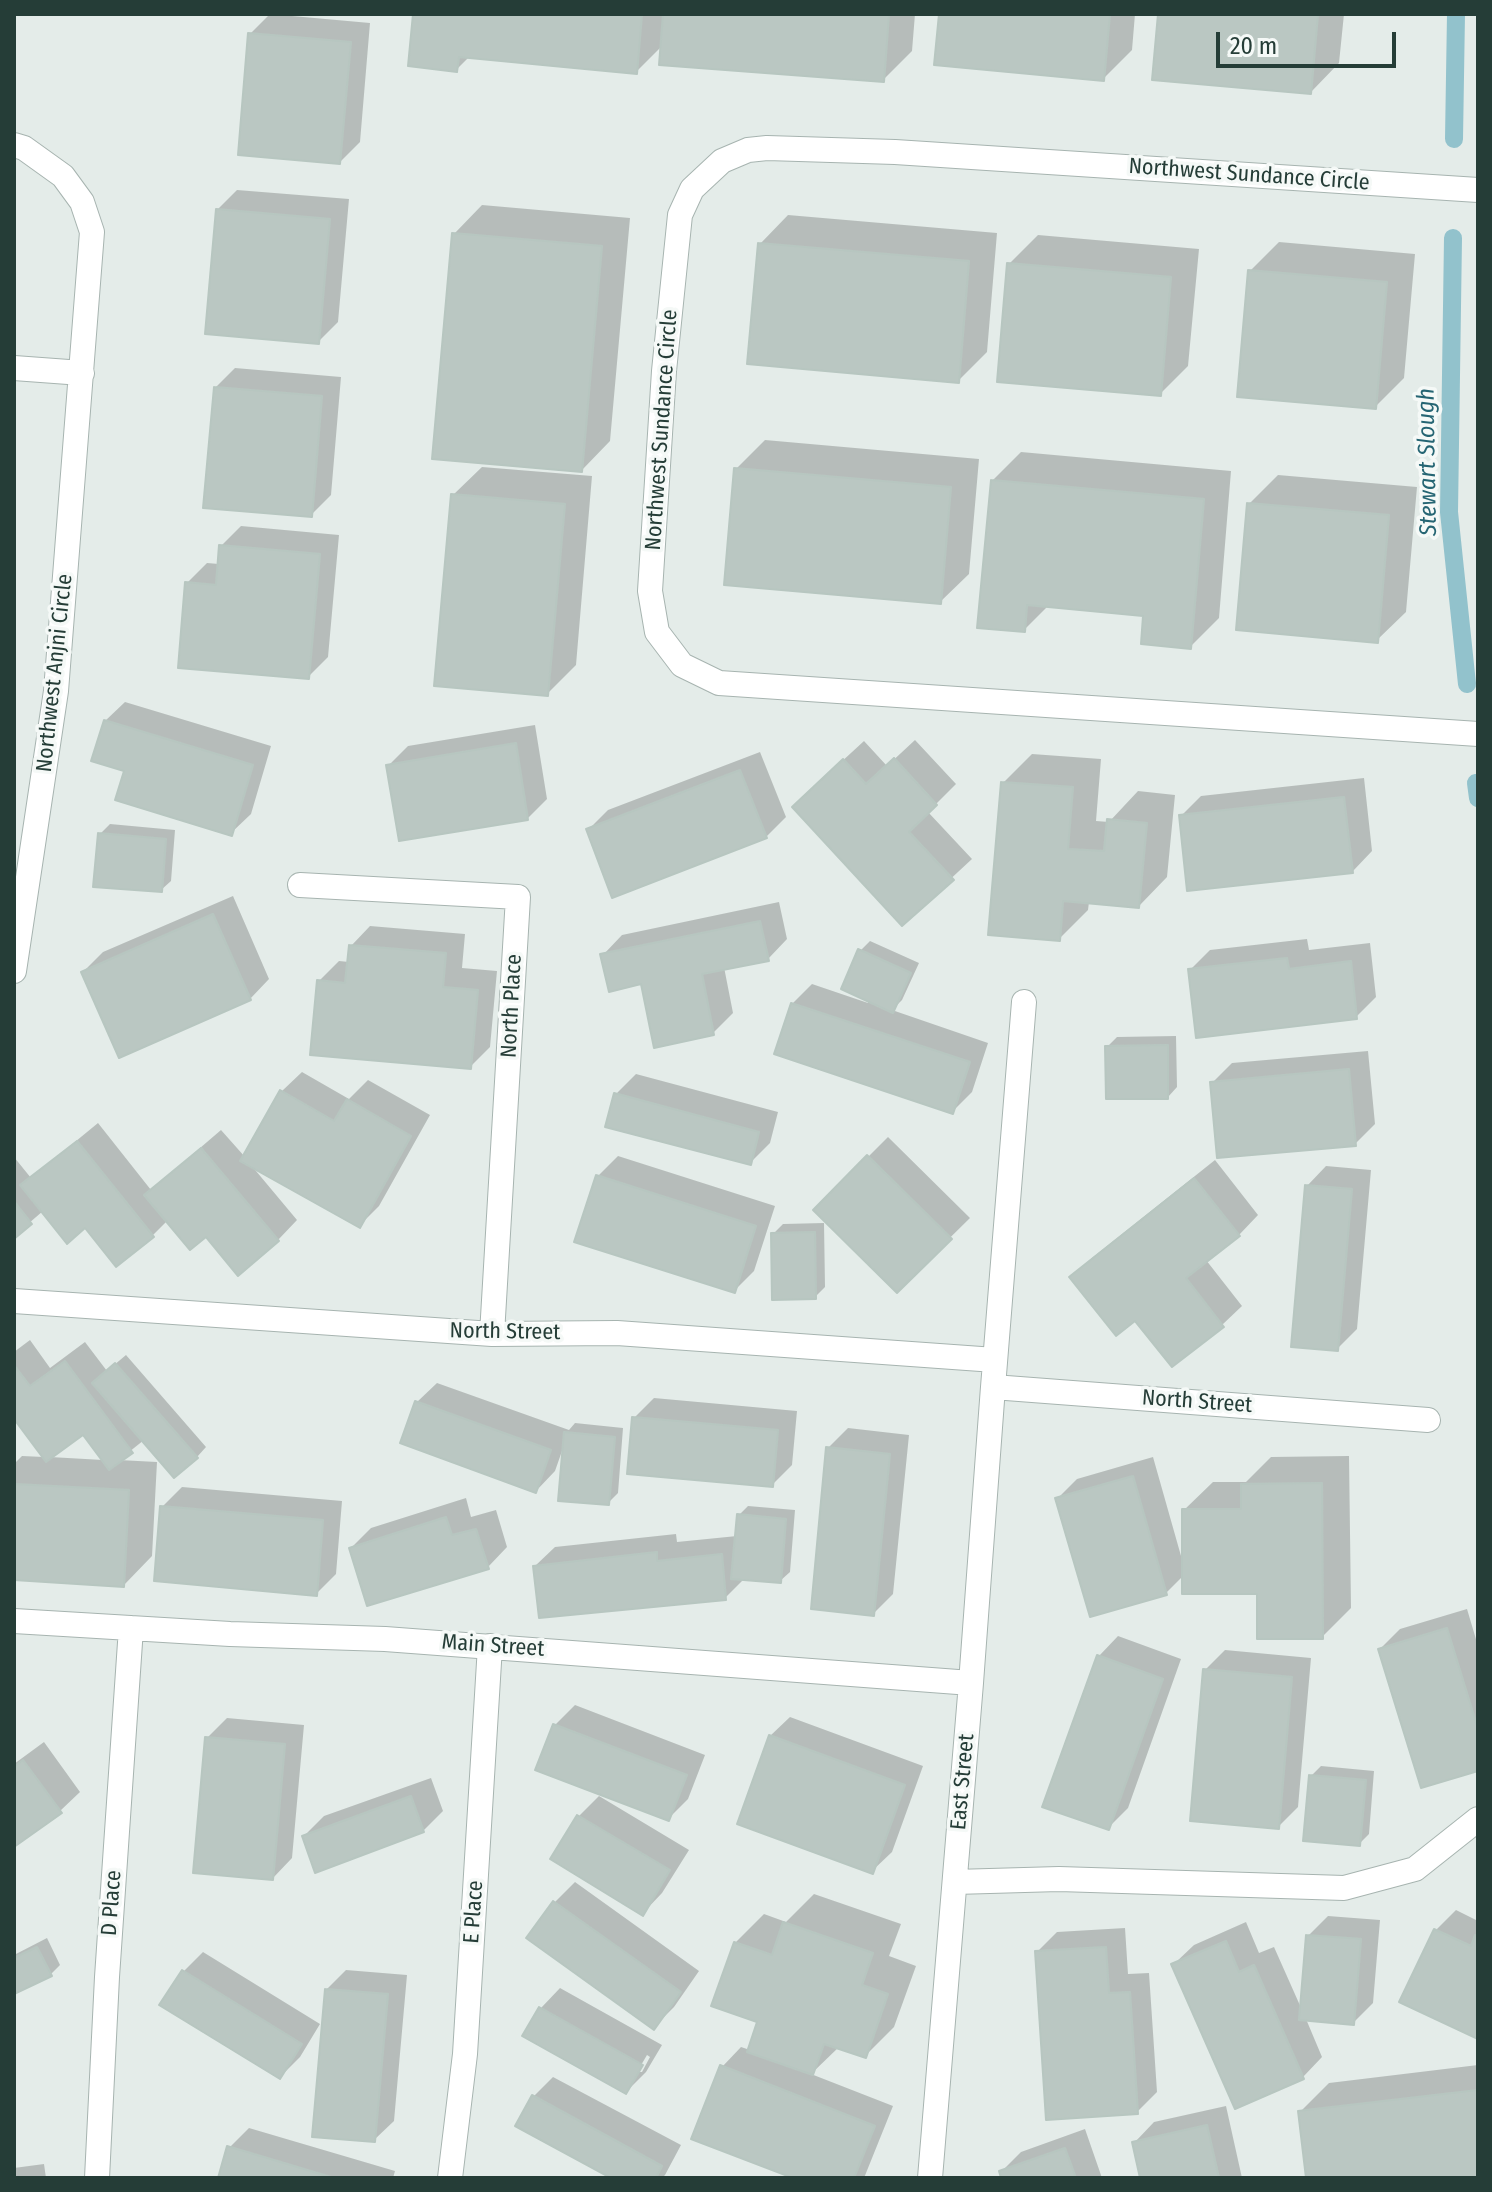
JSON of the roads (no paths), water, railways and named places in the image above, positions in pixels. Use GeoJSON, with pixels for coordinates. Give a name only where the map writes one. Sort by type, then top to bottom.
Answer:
{"type":"FeatureCollection","features":[{"type":"Feature","properties":{"kind":"street","name":"Northwest Anjni Circle"},"geometry":{"type":"LineString","coordinates":[[14,145],[24,148],[63,176],[82,202],[92,232],[56,691],[14,971]]}},
{"type":"Feature","properties":{"kind":"street","name":"Northwest Sundance Circle"},"geometry":{"type":"LineString","coordinates":[[1478,190],[895,152],[767,148],[748,150],[722,161],[692,189],[680,215],[664,371],[650,591],[657,632],[682,665],[719,683],[1478,734]]}},
{"type":"Feature","properties":{"kind":"street"},"geometry":{"type":"LineString","coordinates":[[14,368],[82,373]]}},
{"type":"Feature","properties":{"kind":"street","name":"North Place"},"geometry":{"type":"LineString","coordinates":[[300,885],[518,897],[492,1334]]}},
{"type":"Feature","properties":{"kind":"street"},"geometry":{"type":"LineString","coordinates":[[993,1387],[1024,1002]]}},
{"type":"Feature","properties":{"kind":"street","name":"North Street"},"geometry":{"type":"LineString","coordinates":[[14,1301],[492,1334],[617,1333],[995,1360]]}},
{"type":"Feature","properties":{"kind":"street","name":"North Street"},"geometry":{"type":"LineString","coordinates":[[993,1387],[1428,1420]]}},
{"type":"Feature","properties":{"kind":"street","name":"East Street"},"geometry":{"type":"LineString","coordinates":[[930,2178],[993,1387]]}},
{"type":"Feature","properties":{"kind":"street","name":"Main Street"},"geometry":{"type":"LineString","coordinates":[[14,1621],[490,1646],[971,1683]]}},
{"type":"Feature","properties":{"kind":"street","name":"D Place"},"geometry":{"type":"LineString","coordinates":[[97,2178],[107,1977],[131,1628]]}},
{"type":"Feature","properties":{"kind":"street","name":"E Place"},"geometry":{"type":"LineString","coordinates":[[450,2178],[465,2054],[490,1646]]}},
{"type":"Feature","properties":{"kind":"street"},"geometry":{"type":"LineString","coordinates":[[955,1882],[1059,1879],[1344,1888],[1415,1869],[1478,1819]]}},
{"type":"Feature","properties":{"kind":"waterway","name":"Stewart Slough"},"geometry":{"type":"LineString","coordinates":[[1454,139],[1456,14]]}},
{"type":"Feature","properties":{"kind":"waterway","name":"Stewart Slough"},"geometry":{"type":"LineString","coordinates":[[1453,238],[1449,512],[1467,684]]}},
{"type":"Feature","properties":{"kind":"waterway","name":"Stewart Slough"},"geometry":{"type":"LineString","coordinates":[[1476,783],[1478,798]]}}]}
